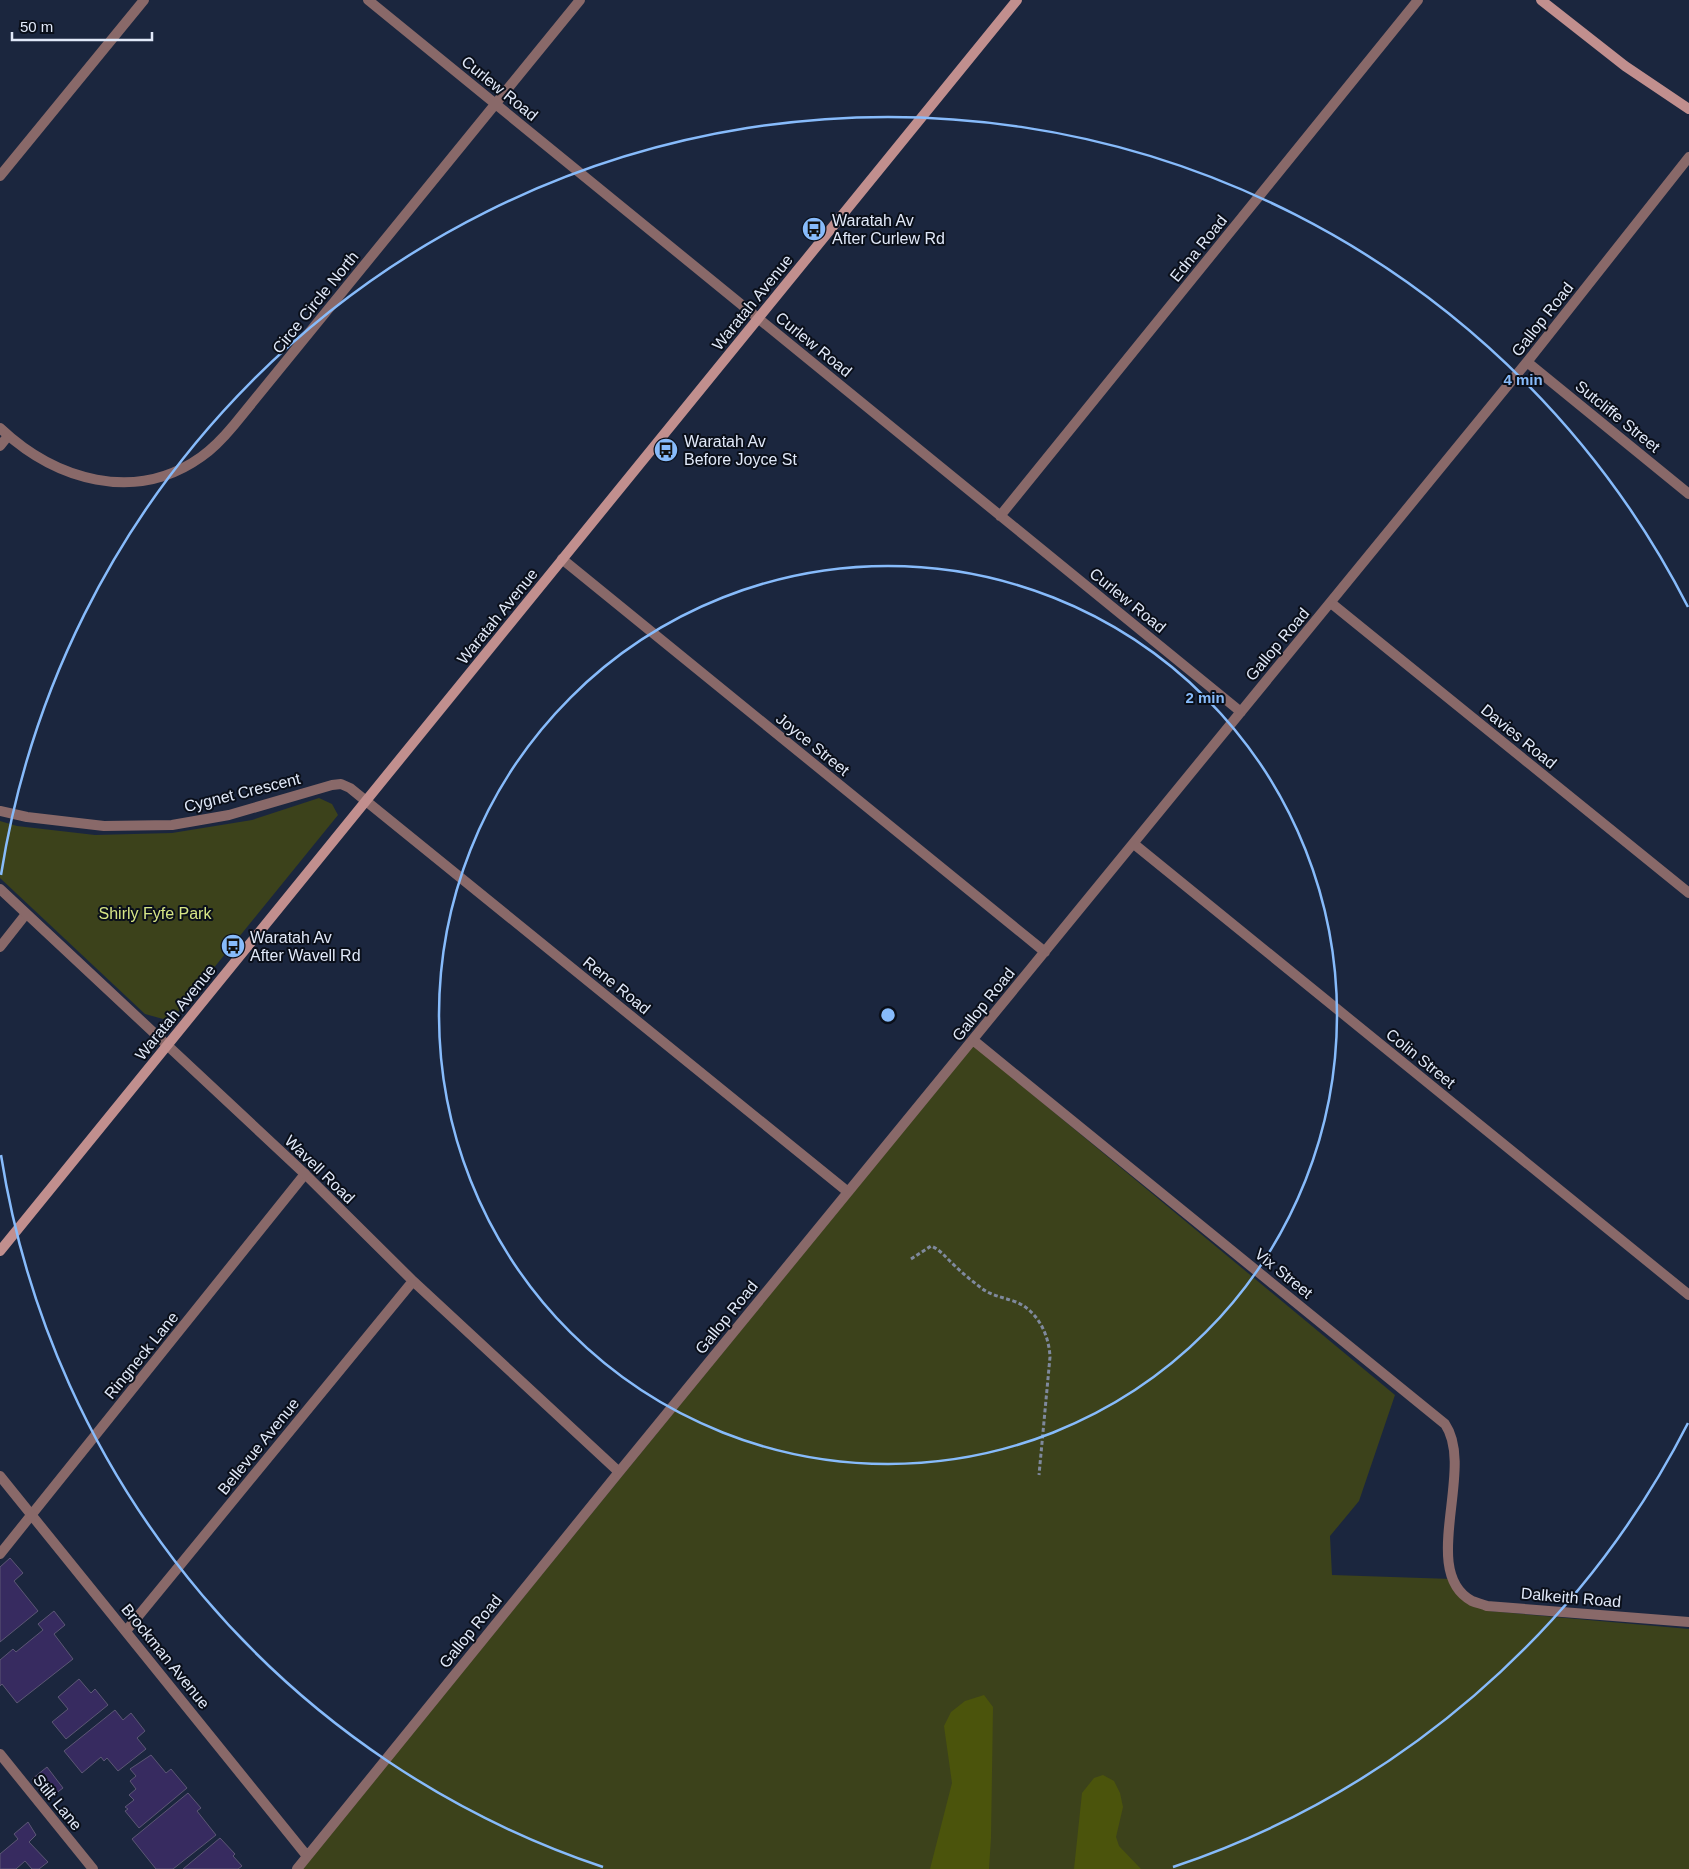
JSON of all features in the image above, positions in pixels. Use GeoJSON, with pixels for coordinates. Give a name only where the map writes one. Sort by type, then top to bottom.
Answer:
{"type":"FeatureCollection","features":[{"type":"Feature","properties":{"kind":"street"},"geometry":{"type":"LineString","coordinates":[[0,176],[144,0]]}},
{"type":"Feature","properties":{"kind":"street","name":"Curlew Road"},"geometry":{"type":"LineString","coordinates":[[368,0],[1241,712]]}},
{"type":"Feature","properties":{"kind":"street","name":"Circe Circle North"},"geometry":{"type":"LineString","coordinates":[[0,428],[8,436],[46,462],[69,473],[101,481],[131,482],[154,478],[177,470],[201,458],[234,425],[580,0]]}},
{"type":"Feature","properties":{"kind":"street","name":"Waratah Avenue"},"geometry":{"type":"LineString","coordinates":[[0,1251],[1017,0]]}},
{"type":"Feature","properties":{"kind":"street","name":"Edna Road"},"geometry":{"type":"LineString","coordinates":[[1000,516],[1418,0]]}},
{"type":"Feature","properties":{"kind":"street"},"geometry":{"type":"LineString","coordinates":[[1540,0],[1624,66],[1689,109]]}},
{"type":"Feature","properties":{"kind":"street","name":"Gallop Road"},"geometry":{"type":"LineString","coordinates":[[297,1869],[619,1472],[1527,362],[1689,156]]}},
{"type":"Feature","properties":{"kind":"street","name":"Sutcliffe Street"},"geometry":{"type":"LineString","coordinates":[[1527,362],[1689,494]]}},
{"type":"Feature","properties":{"kind":"street"},"geometry":{"type":"LineString","coordinates":[[0,446],[8,436]]}},
{"type":"Feature","properties":{"kind":"street","name":"Joyce Street"},"geometry":{"type":"LineString","coordinates":[[562,559],[1045,952]]}},
{"type":"Feature","properties":{"kind":"street","name":"Davies Road"},"geometry":{"type":"LineString","coordinates":[[1331,603],[1689,893]]}},
{"type":"Feature","properties":{"kind":"street","name":"Cygnet Crescent"},"geometry":{"type":"LineString","coordinates":[[0,811],[27,817],[104,826],[172,825],[229,814],[341,784],[350,788],[367,801]]}},
{"type":"Feature","properties":{"kind":"street","name":"Rene Road"},"geometry":{"type":"LineString","coordinates":[[367,801],[848,1192]]}},
{"type":"Feature","properties":{"kind":"street","name":"Colin Street"},"geometry":{"type":"LineString","coordinates":[[1134,844],[1689,1295]]}},
{"type":"Feature","properties":{"kind":"street","name":"Wavell Road"},"geometry":{"type":"LineString","coordinates":[[0,889],[305,1174],[413,1281],[619,1472]]}},
{"type":"Feature","properties":{"kind":"street"},"geometry":{"type":"LineString","coordinates":[[0,947],[26,914]]}},
{"type":"Feature","properties":{"kind":"street","name":"Vix Street"},"geometry":{"type":"LineString","coordinates":[[973,1040],[1445,1424],[1451,1432],[1454,1443],[1455,1459],[1447,1550],[1449,1564],[1457,1587]]}},
{"type":"Feature","properties":{"kind":"street","name":"Ringneck Lane"},"geometry":{"type":"LineString","coordinates":[[0,1554],[305,1174]]}},
{"type":"Feature","properties":{"kind":"street","name":"Bellevue Avenue"},"geometry":{"type":"LineString","coordinates":[[126,1631],[413,1281]]}},
{"type":"Feature","properties":{"kind":"street","name":"Brockman Avenue"},"geometry":{"type":"LineString","coordinates":[[0,1476],[307,1856]]}},
{"type":"Feature","properties":{"kind":"street","name":"Dalkeith Road"},"geometry":{"type":"LineString","coordinates":[[1457,1587],[1473,1601],[1487,1606],[1689,1622]]}},
{"type":"Feature","properties":{"kind":"street","name":"Stilt Lane"},"geometry":{"type":"LineString","coordinates":[[0,1754],[93,1869]]}},
{"type":"Feature","properties":{"kind":"path"},"geometry":{"type":"LineString","coordinates":[[912,1259],[931,1246],[938,1248],[953,1264],[983,1289],[990,1294],[1024,1306],[1037,1318],[1044,1328],[1049,1343],[1050,1357],[1040,1475]]}},
{"type":"Feature","properties":{"kind":"green space","name":"Shirly Fyfe Park"},"geometry":{"type":"Polygon","coordinates":[[[319,798],[332,804],[338,815],[178,1012],[163,1019],[145,1014],[0,878],[0,821],[17,826],[95,835],[172,833],[252,820],[319,798]]]}},
{"type":"Feature","properties":{"kind":"green space"},"geometry":{"type":"Polygon","coordinates":[[[973,1045],[1395,1395],[1359,1501],[1330,1536],[1332,1575],[1452,1579],[1489,1611],[1689,1629],[1689,1869],[302,1869],[973,1045]]]}},
{"type":"Feature","properties":{"kind":"green space"},"geometry":{"type":"Polygon","coordinates":[[[984,1695],[993,1707],[989,1869],[930,1869],[952,1783],[944,1726],[951,1712],[965,1701],[984,1695]]]}},
{"type":"Feature","properties":{"kind":"green space"},"geometry":{"type":"Polygon","coordinates":[[[1103,1775],[1114,1781],[1120,1793],[1123,1807],[1116,1837],[1119,1846],[1141,1869],[1074,1869],[1082,1793],[1094,1778],[1103,1775]]]}},
{"type":"Feature","properties":{"kind":"building"},"geometry":{"type":"Polygon","coordinates":[[[10,1558],[23,1573],[14,1581],[38,1611],[0,1642],[0,1567],[10,1558]]]}},
{"type":"Feature","properties":{"kind":"building"},"geometry":{"type":"Polygon","coordinates":[[[54,1611],[65,1625],[54,1634],[73,1659],[17,1703],[2,1684],[0,1686],[0,1660],[13,1649],[16,1652],[43,1630],[38,1624],[54,1611]]]}},
{"type":"Feature","properties":{"kind":"building"},"geometry":{"type":"Polygon","coordinates":[[[79,1679],[91,1693],[95,1689],[108,1705],[66,1739],[52,1722],[68,1709],[58,1697],[79,1679]]]}},
{"type":"Feature","properties":{"kind":"building"},"geometry":{"type":"Polygon","coordinates":[[[115,1710],[123,1720],[131,1713],[145,1731],[137,1738],[146,1749],[118,1771],[107,1758],[104,1761],[101,1757],[82,1773],[64,1751],[115,1710]]]}},
{"type":"Feature","properties":{"kind":"building"},"geometry":{"type":"Polygon","coordinates":[[[151,1755],[166,1773],[171,1769],[187,1788],[139,1828],[125,1811],[128,1809],[125,1807],[134,1800],[129,1795],[136,1789],[130,1781],[136,1776],[130,1769],[151,1755]]]}},
{"type":"Feature","properties":{"kind":"building"},"geometry":{"type":"Polygon","coordinates":[[[47,1767],[63,1788],[47,1800],[32,1779],[47,1767]]]}},
{"type":"Feature","properties":{"kind":"building"},"geometry":{"type":"Polygon","coordinates":[[[188,1793],[201,1808],[197,1811],[216,1835],[173,1869],[156,1869],[132,1839],[188,1793]]]}},
{"type":"Feature","properties":{"kind":"building"},"geometry":{"type":"Polygon","coordinates":[[[28,1822],[36,1835],[29,1842],[48,1862],[39,1869],[32,1869],[25,1861],[16,1869],[0,1869],[0,1854],[18,1839],[14,1834],[28,1822]]]}},
{"type":"Feature","properties":{"kind":"building"},"geometry":{"type":"Polygon","coordinates":[[[220,1838],[235,1854],[233,1856],[242,1866],[238,1869],[183,1869],[220,1838]]]}},
{"type":"Feature","properties":{"kind":"place","name":"Waratah Av After Curlew Rd"},"geometry":{"type":"Point","coordinates":[814,229]}},
{"type":"Feature","properties":{"kind":"place","name":"Waratah Av Before Joyce St"},"geometry":{"type":"Point","coordinates":[666,450]}},
{"type":"Feature","properties":{"kind":"place","name":"Waratah Av After Wavell Rd"},"geometry":{"type":"Point","coordinates":[233,946]}}]}
